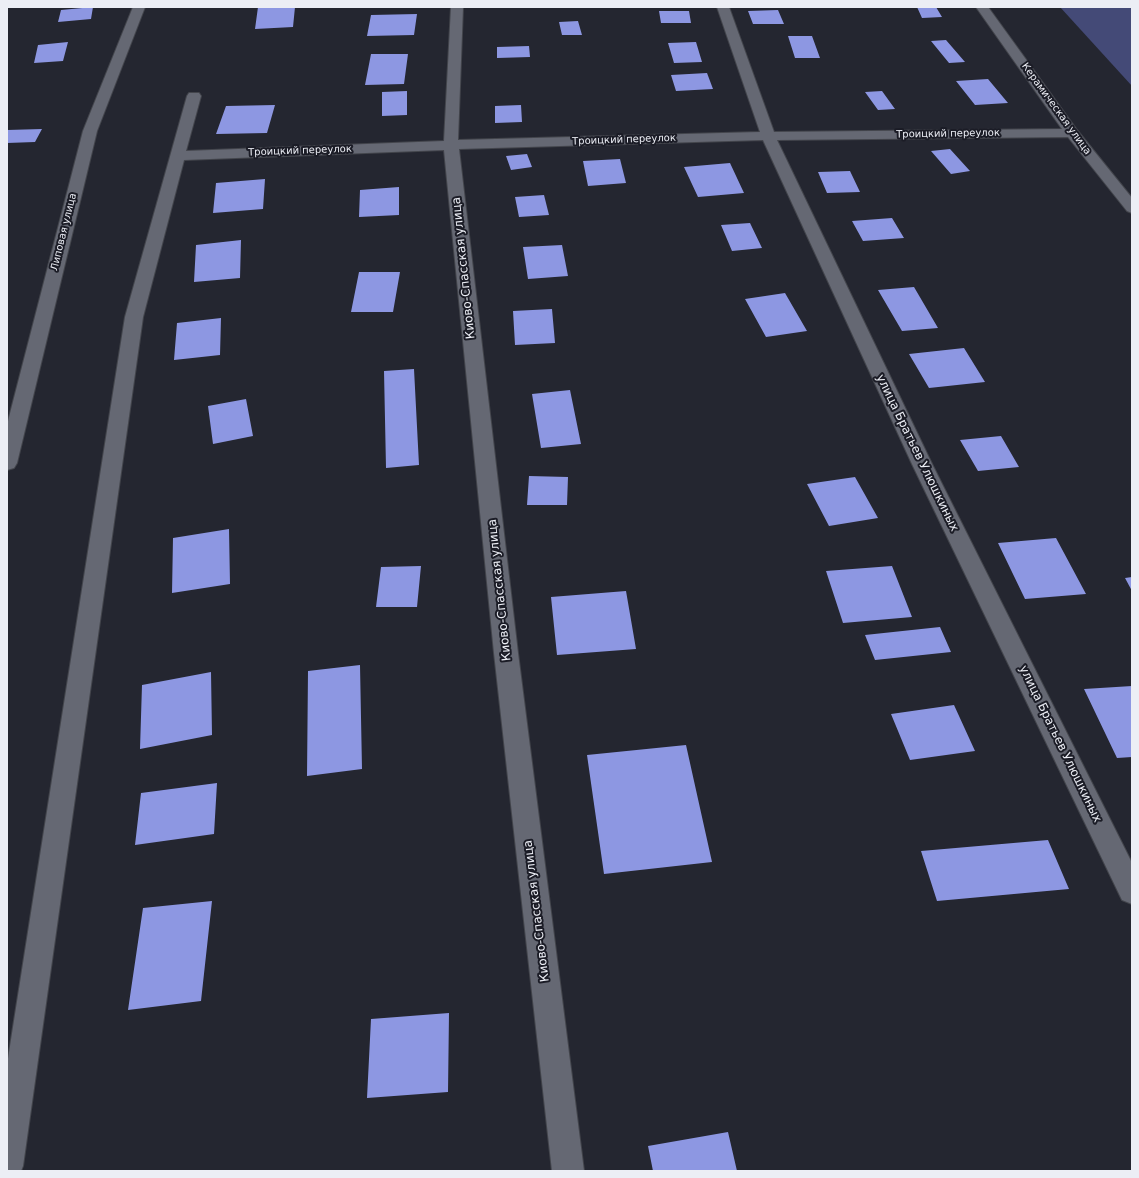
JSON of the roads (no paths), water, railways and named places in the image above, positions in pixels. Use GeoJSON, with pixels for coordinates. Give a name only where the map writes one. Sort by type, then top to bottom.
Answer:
{"type":"FeatureCollection","features":[{"type":"Feature","properties":{"kind":"street","name":"Липовая улица"},"geometry":{"type":"LineString","coordinates":[[7,464],[90,131],[139,7]]}},
{"type":"Feature","properties":{"kind":"street","name":"Киово-Спасская улица"},"geometry":{"type":"LineString","coordinates":[[457,7],[451,145],[506,653],[568,1171]]}},
{"type":"Feature","properties":{"kind":"street","name":"улица Братьев Улюшкиных"},"geometry":{"type":"LineString","coordinates":[[723,7],[768,136],[922,464],[1132,891]]}},
{"type":"Feature","properties":{"kind":"street","name":"Керамическая улица"},"geometry":{"type":"LineString","coordinates":[[982,7],[1072,133],[1132,208]]}},
{"type":"Feature","properties":{"kind":"street"},"geometry":{"type":"LineString","coordinates":[[7,1166],[134,318],[194,96]]}},
{"type":"Feature","properties":{"kind":"street","name":"Троицкий переулок"},"geometry":{"type":"LineString","coordinates":[[177,156],[451,145],[768,136],[1072,133]]}}]}
